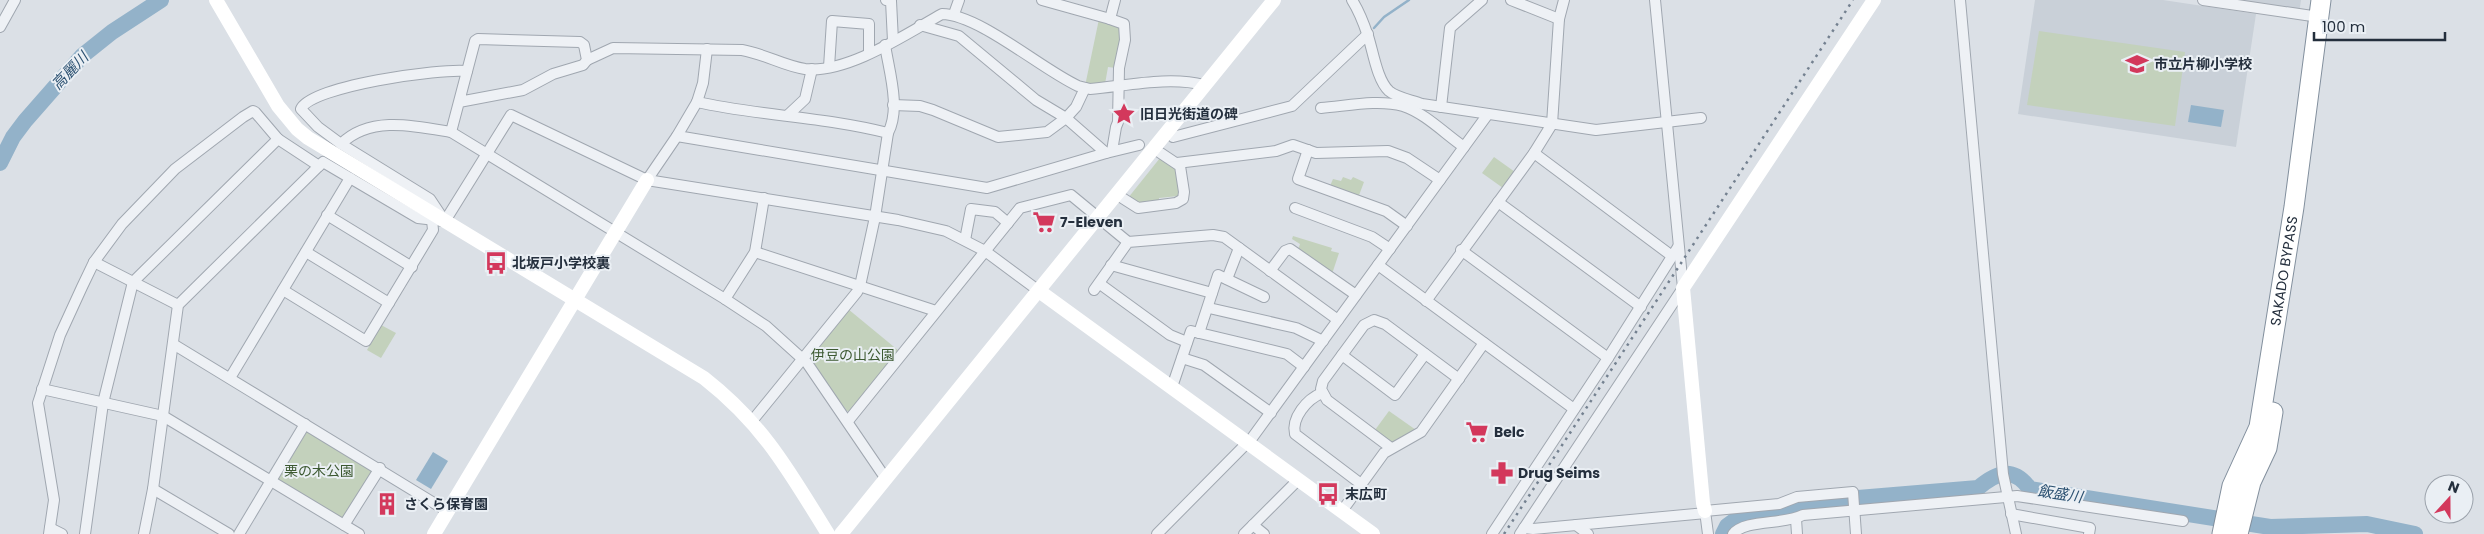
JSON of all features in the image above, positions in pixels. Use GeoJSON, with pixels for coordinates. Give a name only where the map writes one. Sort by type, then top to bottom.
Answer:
{"type":"FeatureCollection","features":[{"type":"Feature","properties":{"kind":"highway","name":"SAKADO BYPASS"},"geometry":{"type":"LineString","coordinates":[[2237,534],[2251,482],[2267,448],[2270,432],[2319,114],[2333,0]]}},
{"type":"Feature","properties":{"kind":"highway","name":"SAKADO BYPASS"},"geometry":{"type":"LineString","coordinates":[[2237,534],[2232,486],[2259,427],[2294,207],[2320,9]]}},
{"type":"Feature","properties":{"kind":"street"},"geometry":{"type":"LineString","coordinates":[[0,27],[15,0]]}},
{"type":"Feature","properties":{"kind":"street"},"geometry":{"type":"LineString","coordinates":[[216,0],[286,117],[308,138],[439,221],[576,299],[704,378],[752,421],[779,455],[828,534]]}},
{"type":"Feature","properties":{"kind":"street"},"geometry":{"type":"LineString","coordinates":[[752,421],[860,286],[875,216],[888,133],[893,124],[889,0]]}},
{"type":"Feature","properties":{"kind":"street"},"geometry":{"type":"LineString","coordinates":[[954,14],[959,0]]}},
{"type":"Feature","properties":{"kind":"street"},"geometry":{"type":"LineString","coordinates":[[1042,0],[1124,24],[1125,40],[1119,68],[1118,122],[1109,152]]}},
{"type":"Feature","properties":{"kind":"street"},"geometry":{"type":"LineString","coordinates":[[1110,19],[1115,0]]}},
{"type":"Feature","properties":{"kind":"street"},"geometry":{"type":"LineString","coordinates":[[841,534],[1274,0]]}},
{"type":"Feature","properties":{"kind":"street"},"geometry":{"type":"LineString","coordinates":[[1352,0],[1368,34],[1377,66],[1390,91],[1422,104],[1596,130],[1700,118]]}},
{"type":"Feature","properties":{"kind":"street"},"geometry":{"type":"LineString","coordinates":[[1441,107],[1450,28],[1482,0]]}},
{"type":"Feature","properties":{"kind":"street"},"geometry":{"type":"LineString","coordinates":[[1511,0],[1559,19]]}},
{"type":"Feature","properties":{"kind":"street"},"geometry":{"type":"LineString","coordinates":[[1426,301],[1461,250],[1534,153],[1552,124],[1559,19],[1564,0]]}},
{"type":"Feature","properties":{"kind":"street"},"geometry":{"type":"LineString","coordinates":[[1655,0],[1702,503],[1706,512],[1708,534]]}},
{"type":"Feature","properties":{"kind":"street"},"geometry":{"type":"LineString","coordinates":[[1522,531],[1874,0]]}},
{"type":"Feature","properties":{"kind":"street"},"geometry":{"type":"LineString","coordinates":[[1960,0],[2001,458],[2006,496],[2016,534]]}},
{"type":"Feature","properties":{"kind":"street"},"geometry":{"type":"LineString","coordinates":[[2203,0],[2320,9]]}},
{"type":"Feature","properties":{"kind":"street"},"geometry":{"type":"LineString","coordinates":[[458,102],[523,90],[553,74],[583,64],[613,48],[707,49],[762,53],[791,65],[812,69],[829,67],[889,43],[942,14],[954,14],[999,38],[1067,81],[1086,88],[1163,83],[1193,83],[1204,86]]}},
{"type":"Feature","properties":{"kind":"street"},"geometry":{"type":"LineString","coordinates":[[829,67],[832,21],[869,24],[869,52]]}},
{"type":"Feature","properties":{"kind":"street"},"geometry":{"type":"LineString","coordinates":[[920,25],[959,36],[1036,100],[1066,118],[1109,152]]}},
{"type":"Feature","properties":{"kind":"street"},"geometry":{"type":"LineString","coordinates":[[1173,137],[1292,106],[1368,34]]}},
{"type":"Feature","properties":{"kind":"street"},"geometry":{"type":"LineString","coordinates":[[451,132],[475,41],[478,39],[580,42],[584,45],[588,60]]}},
{"type":"Feature","properties":{"kind":"street"},"geometry":{"type":"LineString","coordinates":[[434,534],[647,180],[677,136],[697,102],[703,83],[707,49]]}},
{"type":"Feature","properties":{"kind":"street"},"geometry":{"type":"LineString","coordinates":[[788,115],[805,99],[812,69]]}},
{"type":"Feature","properties":{"kind":"street"},"geometry":{"type":"LineString","coordinates":[[439,221],[430,198],[341,144],[303,113],[302,106],[335,90],[352,86],[416,73],[467,71]]}},
{"type":"Feature","properties":{"kind":"street"},"geometry":{"type":"LineString","coordinates":[[893,105],[920,106],[998,136],[1047,132],[1066,118],[1076,107],[1086,88]]}},
{"type":"Feature","properties":{"kind":"street"},"geometry":{"type":"LineString","coordinates":[[697,102],[739,111],[788,115],[888,133]]}},
{"type":"Feature","properties":{"kind":"street"},"geometry":{"type":"LineString","coordinates":[[1322,108],[1386,103],[1403,106],[1464,147]]}},
{"type":"Feature","properties":{"kind":"street"},"geometry":{"type":"LineString","coordinates":[[62,534],[49,531],[54,504],[38,406],[60,335],[94,262],[122,224],[176,169],[242,117],[253,111],[278,139],[319,166]]}},
{"type":"Feature","properties":{"kind":"street"},"geometry":{"type":"LineString","coordinates":[[1157,534],[1248,443],[1488,114]]}},
{"type":"Feature","properties":{"kind":"street"},"geometry":{"type":"LineString","coordinates":[[284,290],[366,341],[433,230],[511,115],[647,180],[875,216],[928,226],[966,240],[985,251],[1373,534]]}},
{"type":"Feature","properties":{"kind":"street"},"geometry":{"type":"LineString","coordinates":[[341,144],[350,134],[368,127],[409,124],[451,132],[725,299],[766,326],[802,360],[848,421],[886,479]]}},
{"type":"Feature","properties":{"kind":"street"},"geometry":{"type":"LineString","coordinates":[[677,136],[987,188],[1139,144]]}},
{"type":"Feature","properties":{"kind":"street"},"geometry":{"type":"LineString","coordinates":[[85,534],[103,403],[133,282],[278,139]]}},
{"type":"Feature","properties":{"kind":"street"},"geometry":{"type":"LineString","coordinates":[[1177,163],[1276,151],[1293,145],[1316,153],[1388,151],[1407,158],[1440,180]]}},
{"type":"Feature","properties":{"kind":"street"},"geometry":{"type":"LineString","coordinates":[[1116,194],[1138,208],[1180,202],[1184,192],[1182,170],[1177,163],[1153,148]]}},
{"type":"Feature","properties":{"kind":"street"},"geometry":{"type":"LineString","coordinates":[[1308,150],[1298,179],[1386,211],[1407,226]]}},
{"type":"Feature","properties":{"kind":"street"},"geometry":{"type":"LineString","coordinates":[[1534,153],[1672,256]]}},
{"type":"Feature","properties":{"kind":"street"},"geometry":{"type":"LineString","coordinates":[[144,534],[153,489],[178,305],[323,162],[418,218],[439,221]]}},
{"type":"Feature","properties":{"kind":"street"},"geometry":{"type":"LineString","coordinates":[[230,378],[350,178]]}},
{"type":"Feature","properties":{"kind":"street"},"geometry":{"type":"LineString","coordinates":[[848,421],[1020,208],[1068,195],[1074,197],[1128,242],[1202,234],[1224,238],[1338,320]]}},
{"type":"Feature","properties":{"kind":"street"},"geometry":{"type":"LineString","coordinates":[[725,299],[754,252],[764,198]]}},
{"type":"Feature","properties":{"kind":"street"},"geometry":{"type":"LineString","coordinates":[[1498,202],[1641,307]]}},
{"type":"Feature","properties":{"kind":"street"},"geometry":{"type":"LineString","coordinates":[[1295,208],[1372,237],[1390,249]]}},
{"type":"Feature","properties":{"kind":"street"},"geometry":{"type":"LineString","coordinates":[[966,240],[971,209],[994,212],[1008,223]]}},
{"type":"Feature","properties":{"kind":"street"},"geometry":{"type":"LineString","coordinates":[[327,215],[412,267]]}},
{"type":"Feature","properties":{"kind":"street"},"geometry":{"type":"LineString","coordinates":[[1128,242],[1111,264],[1097,287],[1170,336],[1187,342]]}},
{"type":"Feature","properties":{"kind":"street"},"geometry":{"type":"LineString","coordinates":[[1492,534],[1608,358],[1678,247]]}},
{"type":"Feature","properties":{"kind":"street"},"geometry":{"type":"LineString","coordinates":[[1227,279],[1239,248]]}},
{"type":"Feature","properties":{"kind":"street"},"geometry":{"type":"LineString","coordinates":[[1270,271],[1285,250],[1290,249],[1356,295]]}},
{"type":"Feature","properties":{"kind":"street"},"geometry":{"type":"LineString","coordinates":[[1461,250],[1608,358]]}},
{"type":"Feature","properties":{"kind":"street"},"geometry":{"type":"LineString","coordinates":[[306,252],[389,303]]}},
{"type":"Feature","properties":{"kind":"street"},"geometry":{"type":"LineString","coordinates":[[754,252],[936,311]]}},
{"type":"Feature","properties":{"kind":"street"},"geometry":{"type":"LineString","coordinates":[[94,262],[178,305]]}},
{"type":"Feature","properties":{"kind":"street"},"geometry":{"type":"LineString","coordinates":[[1111,264],[1212,293]]}},
{"type":"Feature","properties":{"kind":"street"},"geometry":{"type":"LineString","coordinates":[[1378,265],[1574,409]]}},
{"type":"Feature","properties":{"kind":"street"},"geometry":{"type":"LineString","coordinates":[[1199,333],[1209,308],[1218,275],[1264,297]]}},
{"type":"Feature","properties":{"kind":"street"},"geometry":{"type":"LineString","coordinates":[[1209,308],[1296,328],[1323,342]]}},
{"type":"Feature","properties":{"kind":"street"},"geometry":{"type":"LineString","coordinates":[[1390,448],[1327,400],[1322,393],[1323,381],[1364,325],[1374,320],[1385,324],[1459,379]]}},
{"type":"Feature","properties":{"kind":"street"},"geometry":{"type":"LineString","coordinates":[[1172,388],[1190,330],[1287,354],[1304,367]]}},
{"type":"Feature","properties":{"kind":"street"},"geometry":{"type":"LineString","coordinates":[[1342,511],[1384,453],[1421,432],[1484,343]]}},
{"type":"Feature","properties":{"kind":"street"},"geometry":{"type":"LineString","coordinates":[[173,344],[380,468],[447,511]]}},
{"type":"Feature","properties":{"kind":"street"},"geometry":{"type":"LineString","coordinates":[[1342,355],[1396,394],[1425,354]]}},
{"type":"Feature","properties":{"kind":"street"},"geometry":{"type":"LineString","coordinates":[[1182,358],[1204,365],[1271,413]]}},
{"type":"Feature","properties":{"kind":"street"},"geometry":{"type":"LineString","coordinates":[[42,389],[163,416],[359,534]]}},
{"type":"Feature","properties":{"kind":"street"},"geometry":{"type":"LineString","coordinates":[[1322,393],[1310,400],[1296,419],[1295,434],[1361,484]]}},
{"type":"Feature","properties":{"kind":"street"},"geometry":{"type":"LineString","coordinates":[[239,534],[305,424]]}},
{"type":"Feature","properties":{"kind":"street"},"geometry":{"type":"LineString","coordinates":[[344,525],[380,468]]}},
{"type":"Feature","properties":{"kind":"street"},"geometry":{"type":"LineString","coordinates":[[1244,534],[1298,480]]}},
{"type":"Feature","properties":{"kind":"street"},"geometry":{"type":"LineString","coordinates":[[153,489],[229,534]]}},
{"type":"Feature","properties":{"kind":"street"},"geometry":{"type":"LineString","coordinates":[[1522,531],[1779,504],[1797,497],[1853,492],[1856,534]]}},
{"type":"Feature","properties":{"kind":"street"},"geometry":{"type":"LineString","coordinates":[[1733,534],[1742,527],[1796,518],[1803,515],[2006,496],[2017,496],[2182,521]]}},
{"type":"Feature","properties":{"kind":"street"},"geometry":{"type":"LineString","coordinates":[[2011,514],[2090,528],[2089,534]]}},
{"type":"Feature","properties":{"kind":"street"},"geometry":{"type":"LineString","coordinates":[[1796,518],[1797,534]]}},
{"type":"Feature","properties":{"kind":"street"},"geometry":{"type":"LineString","coordinates":[[147,522],[154,534]]}},
{"type":"Feature","properties":{"kind":"street"},"geometry":{"type":"LineString","coordinates":[[1253,525],[1264,534]]}},
{"type":"Feature","properties":{"kind":"street"},"geometry":{"type":"LineString","coordinates":[[1576,525],[1588,534]]}},
{"type":"Feature","properties":{"kind":"shaded area","name":"市立片柳小学校"},"geometry":{"type":"Polygon","coordinates":[[[2035,0],[2163,0],[2256,14],[2236,147],[2018,114],[2035,0]]]}},
{"type":"Feature","properties":{"kind":"shaded area"},"geometry":{"type":"Polygon","coordinates":[[[2208,0],[2301,0],[2299,14],[2208,0]]]}},
{"type":"Feature","properties":{"kind":"green space"},"geometry":{"type":"Polygon","coordinates":[[[1099,19],[1121,28],[1123,32],[1116,68],[1108,67],[1105,84],[1085,86],[1099,19]]]}},
{"type":"Feature","properties":{"kind":"green space"},"geometry":{"type":"Polygon","coordinates":[[[2039,31],[2185,52],[2175,126],[2027,105],[2039,31]]]}},
{"type":"Feature","properties":{"kind":"green space"},"geometry":{"type":"Polygon","coordinates":[[[1494,157],[1515,172],[1503,188],[1482,173],[1494,157]]]}},
{"type":"Feature","properties":{"kind":"green space"},"geometry":{"type":"Polygon","coordinates":[[[1160,158],[1168,165],[1177,167],[1182,191],[1178,196],[1159,198],[1159,202],[1141,205],[1128,198],[1160,158]]]}},
{"type":"Feature","properties":{"kind":"green space"},"geometry":{"type":"Polygon","coordinates":[[[1343,177],[1351,180],[1353,177],[1364,182],[1358,198],[1330,186],[1333,179],[1341,181],[1343,177]]]}},
{"type":"Feature","properties":{"kind":"green space"},"geometry":{"type":"Polygon","coordinates":[[[1293,236],[1332,248],[1331,251],[1339,253],[1332,274],[1298,250],[1300,244],[1292,239],[1293,236]]]}},
{"type":"Feature","properties":{"kind":"green space","name":"伊豆の山公園"},"geometry":{"type":"Polygon","coordinates":[[[848,309],[899,351],[850,411],[847,411],[810,362],[809,357],[848,309]]]}},
{"type":"Feature","properties":{"kind":"green space"},"geometry":{"type":"Polygon","coordinates":[[[381,325],[396,333],[381,358],[367,350],[381,325]]]}},
{"type":"Feature","properties":{"kind":"green space"},"geometry":{"type":"Polygon","coordinates":[[[1389,411],[1416,430],[1391,443],[1375,430],[1389,411]]]}},
{"type":"Feature","properties":{"kind":"green space","name":"栗の木公園"},"geometry":{"type":"Polygon","coordinates":[[[308,430],[372,468],[373,472],[342,519],[279,481],[278,478],[308,430]]]}},
{"type":"Feature","properties":{"kind":"water"},"geometry":{"type":"Polygon","coordinates":[[[2191,105],[2224,110],[2221,127],[2188,122],[2191,105]]]}},
{"type":"Feature","properties":{"kind":"water"},"geometry":{"type":"Polygon","coordinates":[[[433,452],[448,461],[431,489],[416,480],[433,452]]]}},
{"type":"Feature","properties":{"kind":"waterway","name":"高麗川"},"geometry":{"type":"LineString","coordinates":[[0,163],[13,137],[25,121],[82,56],[112,32],[161,0]]}},
{"type":"Feature","properties":{"kind":"waterway"},"geometry":{"type":"LineString","coordinates":[[1374,28],[1384,17],[1409,0]]}},
{"type":"Feature","properties":{"kind":"waterway","name":"飯盛川"},"geometry":{"type":"LineString","coordinates":[[1723,534],[1727,526],[1738,518],[1748,515],[1775,514],[1810,502],[1978,488],[1992,478],[2005,474],[2017,477],[2030,489],[2270,527],[2367,524],[2415,534]]}},
{"type":"Feature","properties":{"kind":"railway"},"geometry":{"type":"LineString","coordinates":[[1504,534],[1853,0]]}},
{"type":"Feature","properties":{"kind":"place","name":"市立片柳小学校"},"geometry":{"type":"Point","coordinates":[2137,64]}},
{"type":"Feature","properties":{"kind":"place","name":"旧日光街道の碑"},"geometry":{"type":"Point","coordinates":[1124,114]}},
{"type":"Feature","properties":{"kind":"place","name":"7-Eleven"},"geometry":{"type":"Point","coordinates":[1044,222]}},
{"type":"Feature","properties":{"kind":"place","name":"北坂戸小学校裏"},"geometry":{"type":"Point","coordinates":[496,263]}},
{"type":"Feature","properties":{"kind":"place","name":"Belc"},"geometry":{"type":"Point","coordinates":[1477,432]}},
{"type":"Feature","properties":{"kind":"place","name":"Drug Seims"},"geometry":{"type":"Point","coordinates":[1502,473]}},
{"type":"Feature","properties":{"kind":"place","name":"末広町"},"geometry":{"type":"Point","coordinates":[1328,494]}},
{"type":"Feature","properties":{"kind":"place","name":"さくら保育園"},"geometry":{"type":"Point","coordinates":[387,504]}}]}
